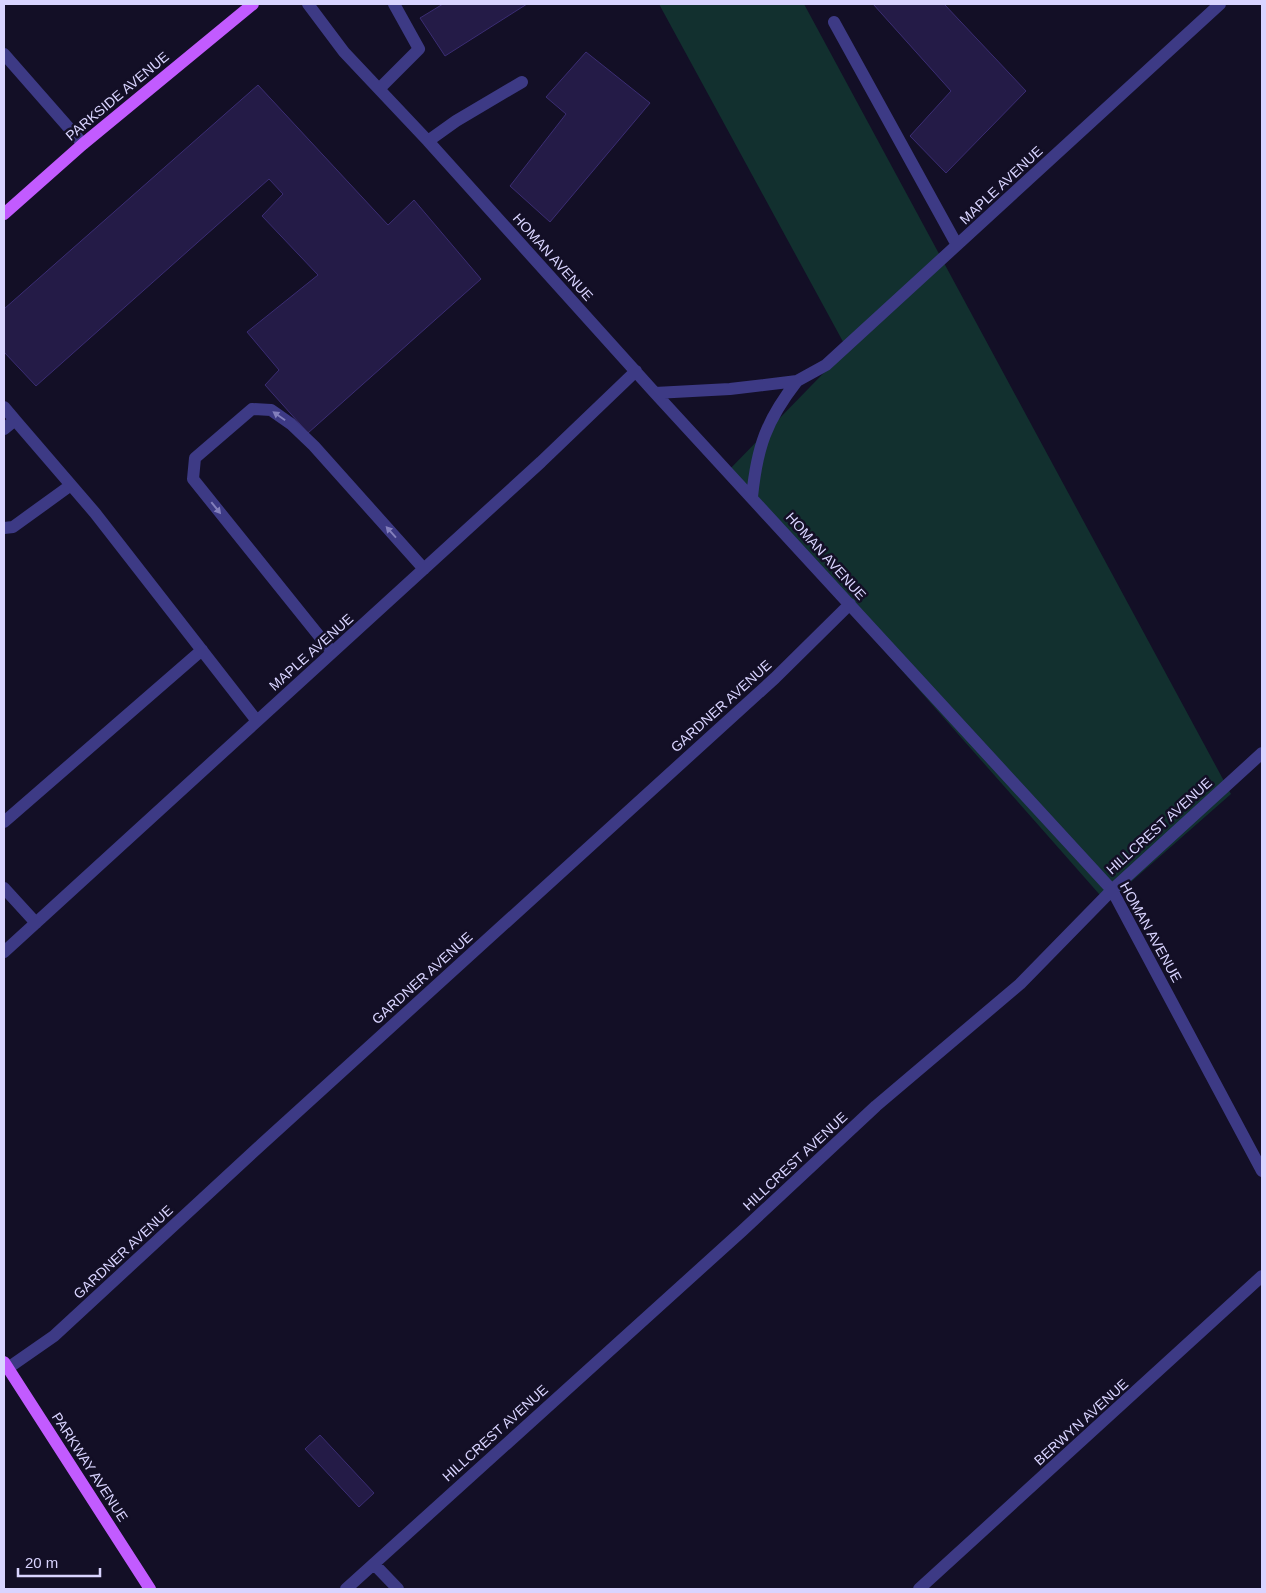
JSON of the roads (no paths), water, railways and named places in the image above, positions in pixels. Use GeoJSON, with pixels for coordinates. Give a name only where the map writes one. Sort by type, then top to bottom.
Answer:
{"type":"FeatureCollection","features":[{"type":"Feature","properties":{"kind":"main road","name":"PARKSIDE AVENUE"},"geometry":{"type":"LineString","coordinates":[[4,214],[83,144],[253,4]]}},
{"type":"Feature","properties":{"kind":"main road","name":"PARKWAY AVENUE"},"geometry":{"type":"LineString","coordinates":[[6,1365],[150,1589]]}},
{"type":"Feature","properties":{"kind":"street","name":"HOMAN AVENUE"},"geometry":{"type":"LineString","coordinates":[[308,4],[344,52],[428,141],[655,393],[1112,890],[1262,1171]]}},
{"type":"Feature","properties":{"kind":"street"},"geometry":{"type":"LineString","coordinates":[[379,89],[420,49],[394,4]]}},
{"type":"Feature","properties":{"kind":"street","name":"MAPLE AVENUE"},"geometry":{"type":"LineString","coordinates":[[655,393],[730,389],[796,381],[826,365],[1220,4]]}},
{"type":"Feature","properties":{"kind":"street"},"geometry":{"type":"LineString","coordinates":[[834,22],[957,245]]}},
{"type":"Feature","properties":{"kind":"street"},"geometry":{"type":"LineString","coordinates":[[4,54],[83,144]]}},
{"type":"Feature","properties":{"kind":"street"},"geometry":{"type":"LineString","coordinates":[[428,141],[456,121],[522,82]]}},
{"type":"Feature","properties":{"kind":"street","name":"MAPLE AVENUE"},"geometry":{"type":"LineString","coordinates":[[4,952],[424,569],[636,372]]}},
{"type":"Feature","properties":{"kind":"street","name":"MAPLE AVENUE"},"geometry":{"type":"LineString","coordinates":[[752,497],[755,468],[761,441],[776,408],[796,381]]}},
{"type":"Feature","properties":{"kind":"street"},"geometry":{"type":"LineString","coordinates":[[4,407],[71,485],[257,721]]}},
{"type":"Feature","properties":{"kind":"street"},"geometry":{"type":"LineString","coordinates":[[332,652],[193,479],[195,458],[252,409],[271,410],[314,446],[424,569]]}},
{"type":"Feature","properties":{"kind":"street"},"geometry":{"type":"LineString","coordinates":[[4,429],[15,420]]}},
{"type":"Feature","properties":{"kind":"street"},"geometry":{"type":"LineString","coordinates":[[4,528],[13,527],[71,485]]}},
{"type":"Feature","properties":{"kind":"street","name":"GARDNER AVENUE"},"geometry":{"type":"LineString","coordinates":[[6,1365],[54,1336],[269,1137],[775,678],[850,604]]}},
{"type":"Feature","properties":{"kind":"street"},"geometry":{"type":"LineString","coordinates":[[4,822],[202,650]]}},
{"type":"Feature","properties":{"kind":"street","name":"HILLCREST AVENUE"},"geometry":{"type":"LineString","coordinates":[[346,1589],[504,1444],[742,1232],[876,1106],[1020,984],[1112,890],[1262,753]]}},
{"type":"Feature","properties":{"kind":"street"},"geometry":{"type":"LineString","coordinates":[[4,888],[36,923]]}},
{"type":"Feature","properties":{"kind":"street","name":"BERWYN AVENUE"},"geometry":{"type":"LineString","coordinates":[[919,1589],[1262,1276]]}},
{"type":"Feature","properties":{"kind":"street"},"geometry":{"type":"LineString","coordinates":[[374,1564],[398,1589]]}}]}
